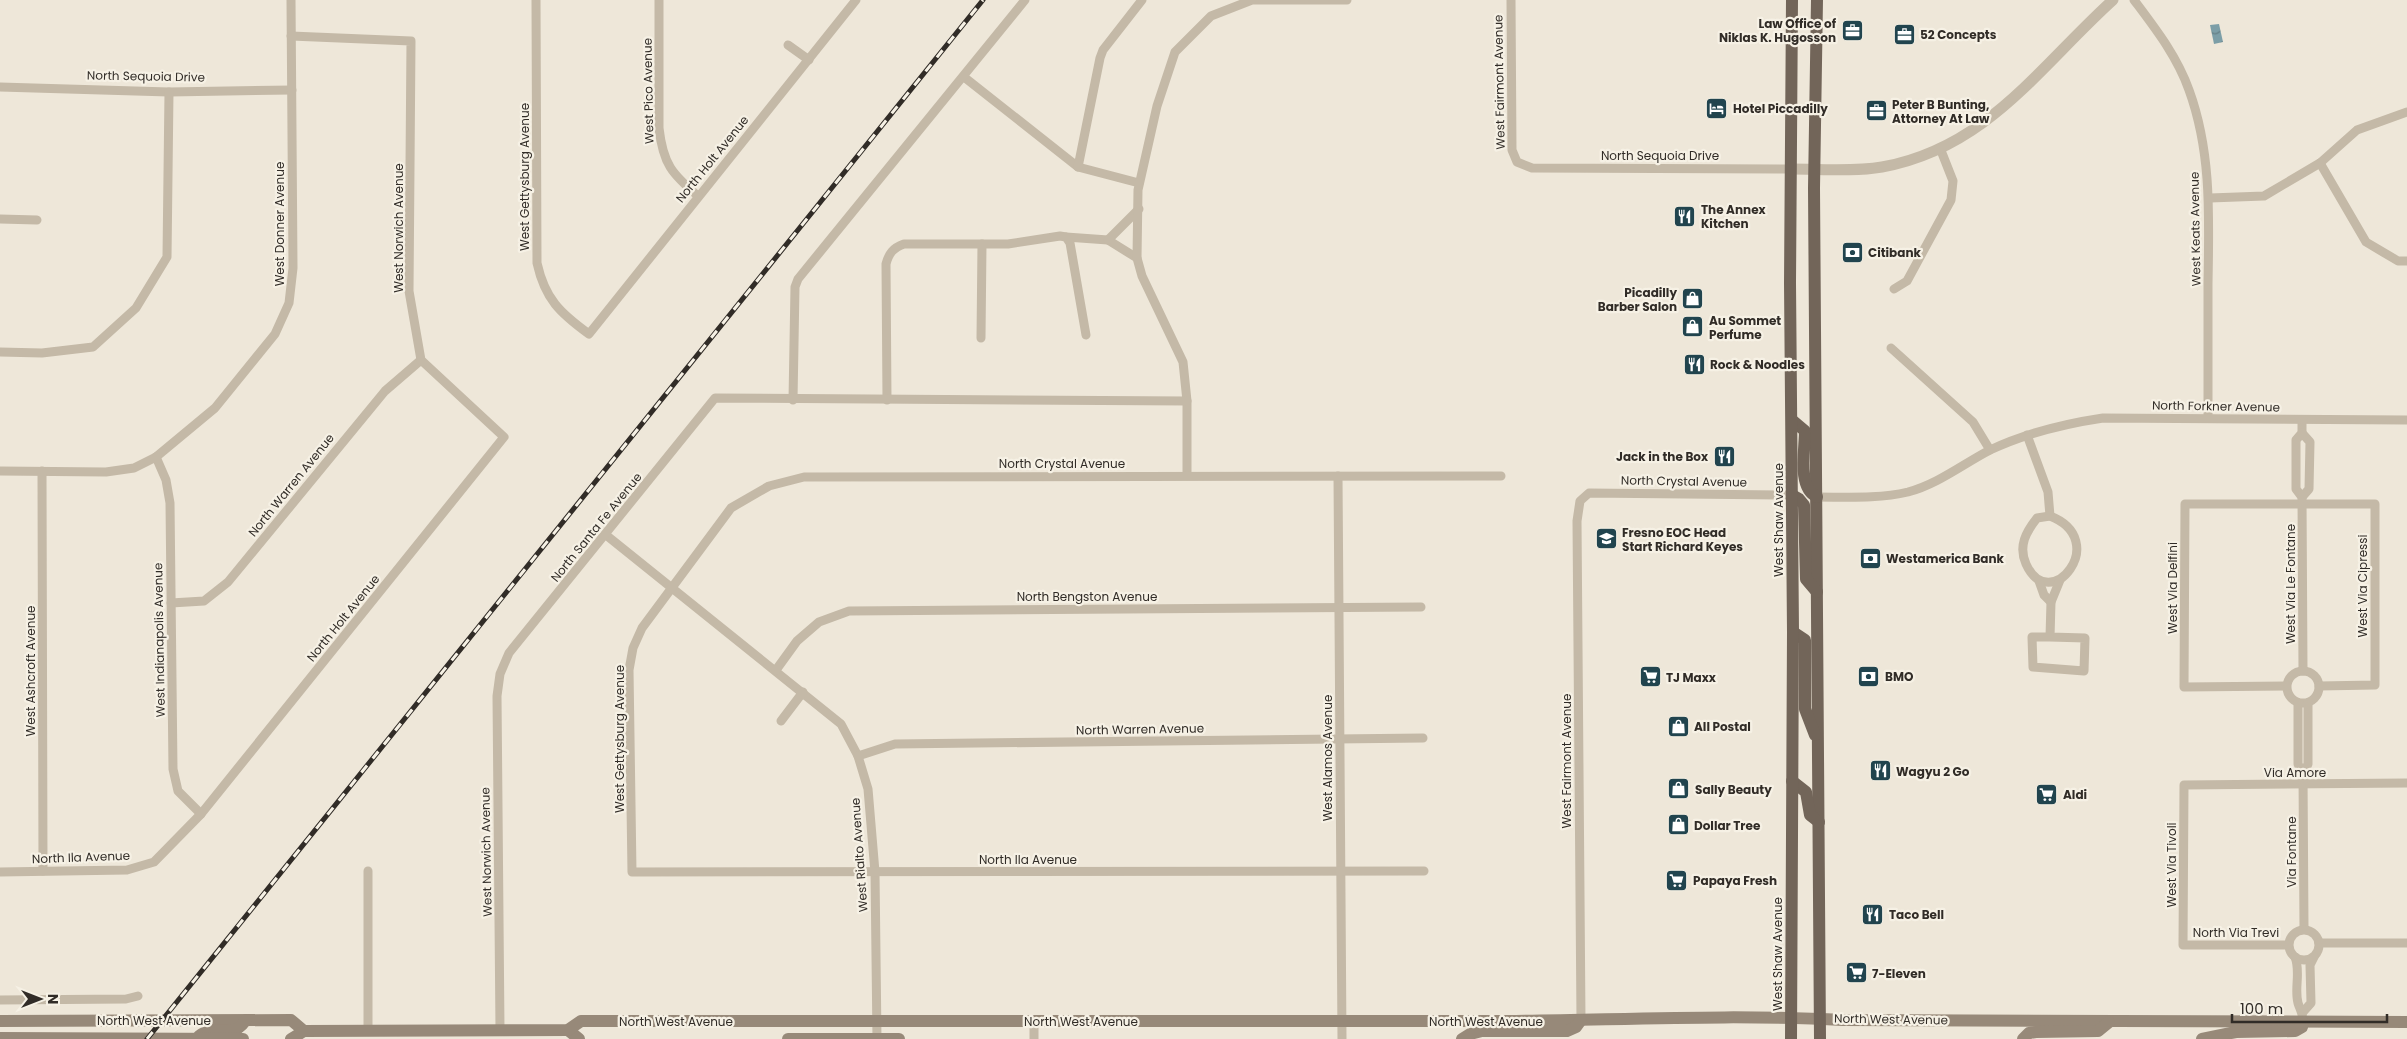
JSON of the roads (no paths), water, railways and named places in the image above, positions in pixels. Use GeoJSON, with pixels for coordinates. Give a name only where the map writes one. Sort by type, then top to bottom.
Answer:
{"type":"FeatureCollection","features":[{"type":"Feature","properties":{"kind":"main road","name":"West Shaw Avenue"},"geometry":{"type":"LineString","coordinates":[[1792,0],[1803,169],[1817,498],[1820,1039]]}},
{"type":"Feature","properties":{"kind":"main road","name":"West Shaw Avenue"},"geometry":{"type":"LineString","coordinates":[[1791,1039],[1794,632],[1790,283],[1803,169],[1817,0]]}},
{"type":"Feature","properties":{"kind":"main road"},"geometry":{"type":"LineString","coordinates":[[1792,420],[1805,431],[1806,485],[1812,495],[1817,498]]}},
{"type":"Feature","properties":{"kind":"main road"},"geometry":{"type":"LineString","coordinates":[[1792,495],[1799,498],[1804,506],[1806,579],[1817,592]]}},
{"type":"Feature","properties":{"kind":"main road"},"geometry":{"type":"LineString","coordinates":[[1794,632],[1805,640],[1806,709],[1819,744]]}},
{"type":"Feature","properties":{"kind":"main road"},"geometry":{"type":"LineString","coordinates":[[1792,781],[1806,792],[1810,815],[1819,822]]}},
{"type":"Feature","properties":{"kind":"main road","name":"North West Avenue"},"geometry":{"type":"LineString","coordinates":[[0,1021],[291,1020],[304,1035],[368,1030],[436,1034],[500,1030],[568,1034],[581,1021],[1342,1021],[1790,1017],[2109,1022],[2303,1017],[2407,1022]]}},
{"type":"Feature","properties":{"kind":"main road"},"geometry":{"type":"LineString","coordinates":[[2202,1039],[2236,1032],[2295,1031],[2302,1026],[2303,1017]]}},
{"type":"Feature","properties":{"kind":"main road"},"geometry":{"type":"LineString","coordinates":[[196,1038],[204,1031],[236,1029],[246,1020]]}},
{"type":"Feature","properties":{"kind":"main road"},"geometry":{"type":"LineString","coordinates":[[1462,1039],[1470,1034],[1482,1032],[1567,1030],[1576,1027],[1581,1020]]}},
{"type":"Feature","properties":{"kind":"main road"},"geometry":{"type":"LineString","coordinates":[[2023,1039],[2029,1033],[2036,1032],[2098,1031],[2109,1022]]}},
{"type":"Feature","properties":{"kind":"main road"},"geometry":{"type":"LineString","coordinates":[[568,1034],[580,1039]]}},
{"type":"Feature","properties":{"kind":"main road"},"geometry":{"type":"LineString","coordinates":[[291,1039],[304,1035]]}},
{"type":"Feature","properties":{"kind":"main road","name":"North West Avenue"},"geometry":{"type":"LineString","coordinates":[[0,1038],[243,1039]]}},
{"type":"Feature","properties":{"kind":"main road"},"geometry":{"type":"LineString","coordinates":[[788,1039],[899,1039]]}},
{"type":"Feature","properties":{"kind":"street","name":"West Donner Avenue"},"geometry":{"type":"LineString","coordinates":[[156,457],[215,408],[268,343],[286,314],[293,268],[290,0]]}},
{"type":"Feature","properties":{"kind":"street","name":"West Gettysburg Avenue"},"geometry":{"type":"LineString","coordinates":[[536,0],[537,263],[541,283],[550,300],[566,318],[589,334]]}},
{"type":"Feature","properties":{"kind":"street","name":"West Pico Avenue"},"geometry":{"type":"LineString","coordinates":[[658,0],[659,128],[662,149],[668,165],[675,176],[698,196]]}},
{"type":"Feature","properties":{"kind":"street","name":"North Holt Avenue"},"geometry":{"type":"LineString","coordinates":[[589,334],[856,0]]}},
{"type":"Feature","properties":{"kind":"street"},"geometry":{"type":"LineString","coordinates":[[1025,0],[798,279],[795,286],[793,400],[1187,401]]}},
{"type":"Feature","properties":{"kind":"street"},"geometry":{"type":"LineString","coordinates":[[1078,167],[1103,50],[1142,0]]}},
{"type":"Feature","properties":{"kind":"street"},"geometry":{"type":"LineString","coordinates":[[1187,475],[1187,401],[1183,362],[1142,276],[1137,258],[1136,228],[1140,209],[1140,183],[1157,106],[1175,52],[1211,16],[1252,0],[1347,0]]}},
{"type":"Feature","properties":{"kind":"street","name":"West Fairmont Avenue"},"geometry":{"type":"LineString","coordinates":[[1511,0],[1512,150],[1517,162]]}},
{"type":"Feature","properties":{"kind":"street"},"geometry":{"type":"LineString","coordinates":[[1803,169],[1882,167],[1940,148],[1968,134],[1997,114],[2076,33],[2113,0]]}},
{"type":"Feature","properties":{"kind":"street","name":"West Keats Avenue"},"geometry":{"type":"LineString","coordinates":[[2134,0],[2157,30],[2189,88],[2205,152],[2210,198],[2208,417]]}},
{"type":"Feature","properties":{"kind":"street","name":"West Norwich Avenue"},"geometry":{"type":"LineString","coordinates":[[291,36],[411,41],[409,290],[421,360]]}},
{"type":"Feature","properties":{"kind":"street"},"geometry":{"type":"LineString","coordinates":[[788,45],[809,60]]}},
{"type":"Feature","properties":{"kind":"street"},"geometry":{"type":"LineString","coordinates":[[964,77],[1078,167],[1140,183]]}},
{"type":"Feature","properties":{"kind":"street","name":"North Sequoia Drive"},"geometry":{"type":"LineString","coordinates":[[0,87],[169,92],[292,90]]}},
{"type":"Feature","properties":{"kind":"street"},"geometry":{"type":"LineString","coordinates":[[0,352],[42,352],[94,347],[136,308],[167,257],[169,92]]}},
{"type":"Feature","properties":{"kind":"street"},"geometry":{"type":"LineString","coordinates":[[2210,198],[2264,196],[2320,163],[2357,130],[2407,112]]}},
{"type":"Feature","properties":{"kind":"street"},"geometry":{"type":"LineString","coordinates":[[1894,289],[1907,281],[1951,200],[1953,181],[1940,148]]}},
{"type":"Feature","properties":{"kind":"street","name":"North Sequoia Drive"},"geometry":{"type":"LineString","coordinates":[[1517,162],[1532,168],[1803,169]]}},
{"type":"Feature","properties":{"kind":"street"},"geometry":{"type":"LineString","coordinates":[[2320,163],[2366,242],[2398,261],[2407,261]]}},
{"type":"Feature","properties":{"kind":"street"},"geometry":{"type":"LineString","coordinates":[[1108,240],[1140,209]]}},
{"type":"Feature","properties":{"kind":"street"},"geometry":{"type":"LineString","coordinates":[[0,219],[37,220]]}},
{"type":"Feature","properties":{"kind":"street"},"geometry":{"type":"LineString","coordinates":[[887,400],[886,264],[889,254],[895,248],[904,244],[1008,244],[1066,237],[1108,240],[1137,258]]}},
{"type":"Feature","properties":{"kind":"street"},"geometry":{"type":"LineString","coordinates":[[1066,237],[1070,243],[1086,335]]}},
{"type":"Feature","properties":{"kind":"street"},"geometry":{"type":"LineString","coordinates":[[981,338],[982,244]]}},
{"type":"Feature","properties":{"kind":"street"},"geometry":{"type":"LineString","coordinates":[[1891,348],[1969,419],[1980,431],[1990,450]]}},
{"type":"Feature","properties":{"kind":"street","name":"North Holt Avenue"},"geometry":{"type":"LineString","coordinates":[[201,814],[504,437],[421,360]]}},
{"type":"Feature","properties":{"kind":"street","name":"North Warren Avenue"},"geometry":{"type":"LineString","coordinates":[[171,603],[204,601],[228,582],[385,391],[421,360]]}},
{"type":"Feature","properties":{"kind":"street","name":"North Santa Fe Avenue"},"geometry":{"type":"LineString","coordinates":[[500,674],[509,653],[715,398],[793,400]]}},
{"type":"Feature","properties":{"kind":"street","name":"North Forkner Avenue"},"geometry":{"type":"LineString","coordinates":[[1817,498],[1874,497],[1910,491],[1939,479],[1990,450],[2027,435],[2061,424],[2103,418],[2208,417],[2302,420],[2407,420]]}},
{"type":"Feature","properties":{"kind":"street","name":"West Via Le Fontane"},"geometry":{"type":"LineString","coordinates":[[2302,420],[2302,433],[2296,440],[2296,490],[2302,500],[2303,671]]}},
{"type":"Feature","properties":{"kind":"street","name":"West Via Le Fontane"},"geometry":{"type":"LineString","coordinates":[[2302,433],[2310,442],[2309,489],[2302,500]]}},
{"type":"Feature","properties":{"kind":"street"},"geometry":{"type":"LineString","coordinates":[[2027,435],[2048,492],[2050,516]]}},
{"type":"Feature","properties":{"kind":"street"},"geometry":{"type":"LineString","coordinates":[[0,471],[106,472],[134,468],[156,457]]}},
{"type":"Feature","properties":{"kind":"street","name":"West Indianapolis Avenue"},"geometry":{"type":"LineString","coordinates":[[156,457],[166,480],[169,497],[174,778],[182,796],[201,814]]}},
{"type":"Feature","properties":{"kind":"street"},"geometry":{"type":"LineString","coordinates":[[2296,467],[2310,467]]}},
{"type":"Feature","properties":{"kind":"street","name":"West Ashcroft Avenue"},"geometry":{"type":"LineString","coordinates":[[42,471],[43,871]]}},
{"type":"Feature","properties":{"kind":"street","name":"West Alamos Avenue"},"geometry":{"type":"LineString","coordinates":[[1338,476],[1342,1039]]}},
{"type":"Feature","properties":{"kind":"street","name":"North Crystal Avenue"},"geometry":{"type":"LineString","coordinates":[[672,589],[731,508],[769,486],[804,477],[1501,476]]}},
{"type":"Feature","properties":{"kind":"street","name":"North Crystal Avenue"},"geometry":{"type":"LineString","coordinates":[[1580,501],[1589,493],[1792,495]]}},
{"type":"Feature","properties":{"kind":"street","name":"West Via Delfini"},"geometry":{"type":"LineString","coordinates":[[2286,686],[2184,687],[2185,504],[2302,500]]}},
{"type":"Feature","properties":{"kind":"street","name":"West Via Cipressi"},"geometry":{"type":"LineString","coordinates":[[2302,500],[2375,504],[2375,685],[2319,686]]}},
{"type":"Feature","properties":{"kind":"street","name":"West Fairmont Avenue"},"geometry":{"type":"LineString","coordinates":[[1580,501],[1577,521],[1581,1020]]}},
{"type":"Feature","properties":{"kind":"street"},"geometry":{"type":"LineString","coordinates":[[2039,581],[2052,583],[2060,580],[2075,562],[2076,542],[2072,531],[2059,520],[2050,516],[2037,518],[2026,532],[2023,543],[2025,562],[2039,581],[2044,595],[2052,602]]}},
{"type":"Feature","properties":{"kind":"street","name":"West Rialto Avenue"},"geometry":{"type":"LineString","coordinates":[[606,535],[841,724],[858,756],[868,789],[876,872],[877,1039]]}},
{"type":"Feature","properties":{"kind":"street"},"geometry":{"type":"LineString","coordinates":[[2050,637],[2052,602],[2060,580]]}},
{"type":"Feature","properties":{"kind":"street","name":"West Gettysburg Avenue"},"geometry":{"type":"LineString","coordinates":[[632,872],[629,670],[633,648],[642,628],[672,589]]}},
{"type":"Feature","properties":{"kind":"street","name":"North Bengston Avenue"},"geometry":{"type":"LineString","coordinates":[[776,670],[797,641],[819,622],[849,611],[1422,607]]}},
{"type":"Feature","properties":{"kind":"street"},"geometry":{"type":"LineString","coordinates":[[2050,637],[2084,638],[2084,671],[2033,666],[2032,638],[2050,637]]}},
{"type":"Feature","properties":{"kind":"street"},"geometry":{"type":"LineString","coordinates":[[2303,671],[2316,677],[2319,686],[2316,697],[2308,703],[2298,703],[2289,697],[2286,686],[2290,677],[2303,671]]}},
{"type":"Feature","properties":{"kind":"street","name":"West Norwich Avenue"},"geometry":{"type":"LineString","coordinates":[[500,674],[497,696],[500,1030]]}},
{"type":"Feature","properties":{"kind":"street"},"geometry":{"type":"LineString","coordinates":[[781,720],[803,692]]}},
{"type":"Feature","properties":{"kind":"street","name":"Via Fontane"},"geometry":{"type":"LineString","coordinates":[[2298,703],[2298,764],[2303,774],[2304,929]]}},
{"type":"Feature","properties":{"kind":"street","name":"Via Fontane"},"geometry":{"type":"LineString","coordinates":[[2303,774],[2308,764],[2308,703]]}},
{"type":"Feature","properties":{"kind":"street","name":"North Warren Avenue"},"geometry":{"type":"LineString","coordinates":[[858,756],[895,744],[1423,738]]}},
{"type":"Feature","properties":{"kind":"street","name":"Via Amore"},"geometry":{"type":"LineString","coordinates":[[2184,785],[2407,783]]}},
{"type":"Feature","properties":{"kind":"street","name":"West Via Tivoli"},"geometry":{"type":"LineString","coordinates":[[2183,945],[2184,785]]}},
{"type":"Feature","properties":{"kind":"street","name":"North Ila Avenue"},"geometry":{"type":"LineString","coordinates":[[0,872],[126,870],[154,862],[201,814]]}},
{"type":"Feature","properties":{"kind":"street"},"geometry":{"type":"LineString","coordinates":[[368,871],[368,1030]]}},
{"type":"Feature","properties":{"kind":"street","name":"North Ila Avenue"},"geometry":{"type":"LineString","coordinates":[[632,872],[1424,871]]}},
{"type":"Feature","properties":{"kind":"street"},"geometry":{"type":"LineString","coordinates":[[2303,1017],[2298,1003],[2298,964],[2288,944],[2292,935],[2304,929],[2314,934],[2319,943]]}},
{"type":"Feature","properties":{"kind":"street"},"geometry":{"type":"LineString","coordinates":[[2319,943],[2407,943]]}},
{"type":"Feature","properties":{"kind":"street"},"geometry":{"type":"LineString","coordinates":[[2303,1017],[2311,1003],[2310,965],[2319,943]]}},
{"type":"Feature","properties":{"kind":"street","name":"North Via Trevi"},"geometry":{"type":"LineString","coordinates":[[2183,945],[2288,944]]}},
{"type":"Feature","properties":{"kind":"street"},"geometry":{"type":"LineString","coordinates":[[2295,958],[2304,960],[2314,956]]}},
{"type":"Feature","properties":{"kind":"street"},"geometry":{"type":"LineString","coordinates":[[2298,993],[2311,993]]}},
{"type":"Feature","properties":{"kind":"street"},"geometry":{"type":"LineString","coordinates":[[0,1000],[126,999],[138,996]]}},
{"type":"Feature","properties":{"kind":"street"},"geometry":{"type":"LineString","coordinates":[[1034,1020],[1034,1039]]}},
{"type":"Feature","properties":{"kind":"water"},"geometry":{"type":"Polygon","coordinates":[[[2219,24],[2223,42],[2214,44],[2210,25],[2219,24]]]}},
{"type":"Feature","properties":{"kind":"railway"},"geometry":{"type":"LineString","coordinates":[[147,1039],[983,0]]}},
{"type":"Feature","properties":{"kind":"place","name":"Law Office of Niklas K. Hugosson"},"geometry":{"type":"Point","coordinates":[1852,30]}},
{"type":"Feature","properties":{"kind":"place","name":"52 Concepts"},"geometry":{"type":"Point","coordinates":[1904,34]}},
{"type":"Feature","properties":{"kind":"place","name":"Hotel Piccadilly"},"geometry":{"type":"Point","coordinates":[1717,108]}},
{"type":"Feature","properties":{"kind":"place","name":"Peter B Bunting, Attorney At Law"},"geometry":{"type":"Point","coordinates":[1876,111]}},
{"type":"Feature","properties":{"kind":"place","name":"The Annex Kitchen"},"geometry":{"type":"Point","coordinates":[1685,216]}},
{"type":"Feature","properties":{"kind":"place","name":"Citibank"},"geometry":{"type":"Point","coordinates":[1852,252]}},
{"type":"Feature","properties":{"kind":"place","name":"Picadilly Barber Salon"},"geometry":{"type":"Point","coordinates":[1693,299]}},
{"type":"Feature","properties":{"kind":"place","name":"Au Sommet Perfume"},"geometry":{"type":"Point","coordinates":[1693,327]}},
{"type":"Feature","properties":{"kind":"place","name":"Rock & Noodles"},"geometry":{"type":"Point","coordinates":[1694,364]}},
{"type":"Feature","properties":{"kind":"place","name":"Jack in the Box"},"geometry":{"type":"Point","coordinates":[1724,456]}},
{"type":"Feature","properties":{"kind":"place","name":"Fresno EOC Head Start Richard Keyes"},"geometry":{"type":"Point","coordinates":[1606,539]}},
{"type":"Feature","properties":{"kind":"place","name":"Westamerica Bank"},"geometry":{"type":"Point","coordinates":[1870,558]}},
{"type":"Feature","properties":{"kind":"place","name":"BMO"},"geometry":{"type":"Point","coordinates":[1869,676]}},
{"type":"Feature","properties":{"kind":"place","name":"TJ Maxx"},"geometry":{"type":"Point","coordinates":[1650,677]}},
{"type":"Feature","properties":{"kind":"place","name":"All Postal"},"geometry":{"type":"Point","coordinates":[1678,726]}},
{"type":"Feature","properties":{"kind":"place","name":"Wagyu 2 Go"},"geometry":{"type":"Point","coordinates":[1880,771]}},
{"type":"Feature","properties":{"kind":"place","name":"Sally Beauty"},"geometry":{"type":"Point","coordinates":[1679,789]}},
{"type":"Feature","properties":{"kind":"place","name":"Aldi"},"geometry":{"type":"Point","coordinates":[2047,794]}},
{"type":"Feature","properties":{"kind":"place","name":"Dollar Tree"},"geometry":{"type":"Point","coordinates":[1678,825]}},
{"type":"Feature","properties":{"kind":"place","name":"Papaya Fresh"},"geometry":{"type":"Point","coordinates":[1677,880]}},
{"type":"Feature","properties":{"kind":"place","name":"Taco Bell"},"geometry":{"type":"Point","coordinates":[1873,914]}},
{"type":"Feature","properties":{"kind":"place","name":"7-Eleven"},"geometry":{"type":"Point","coordinates":[1856,973]}}]}
